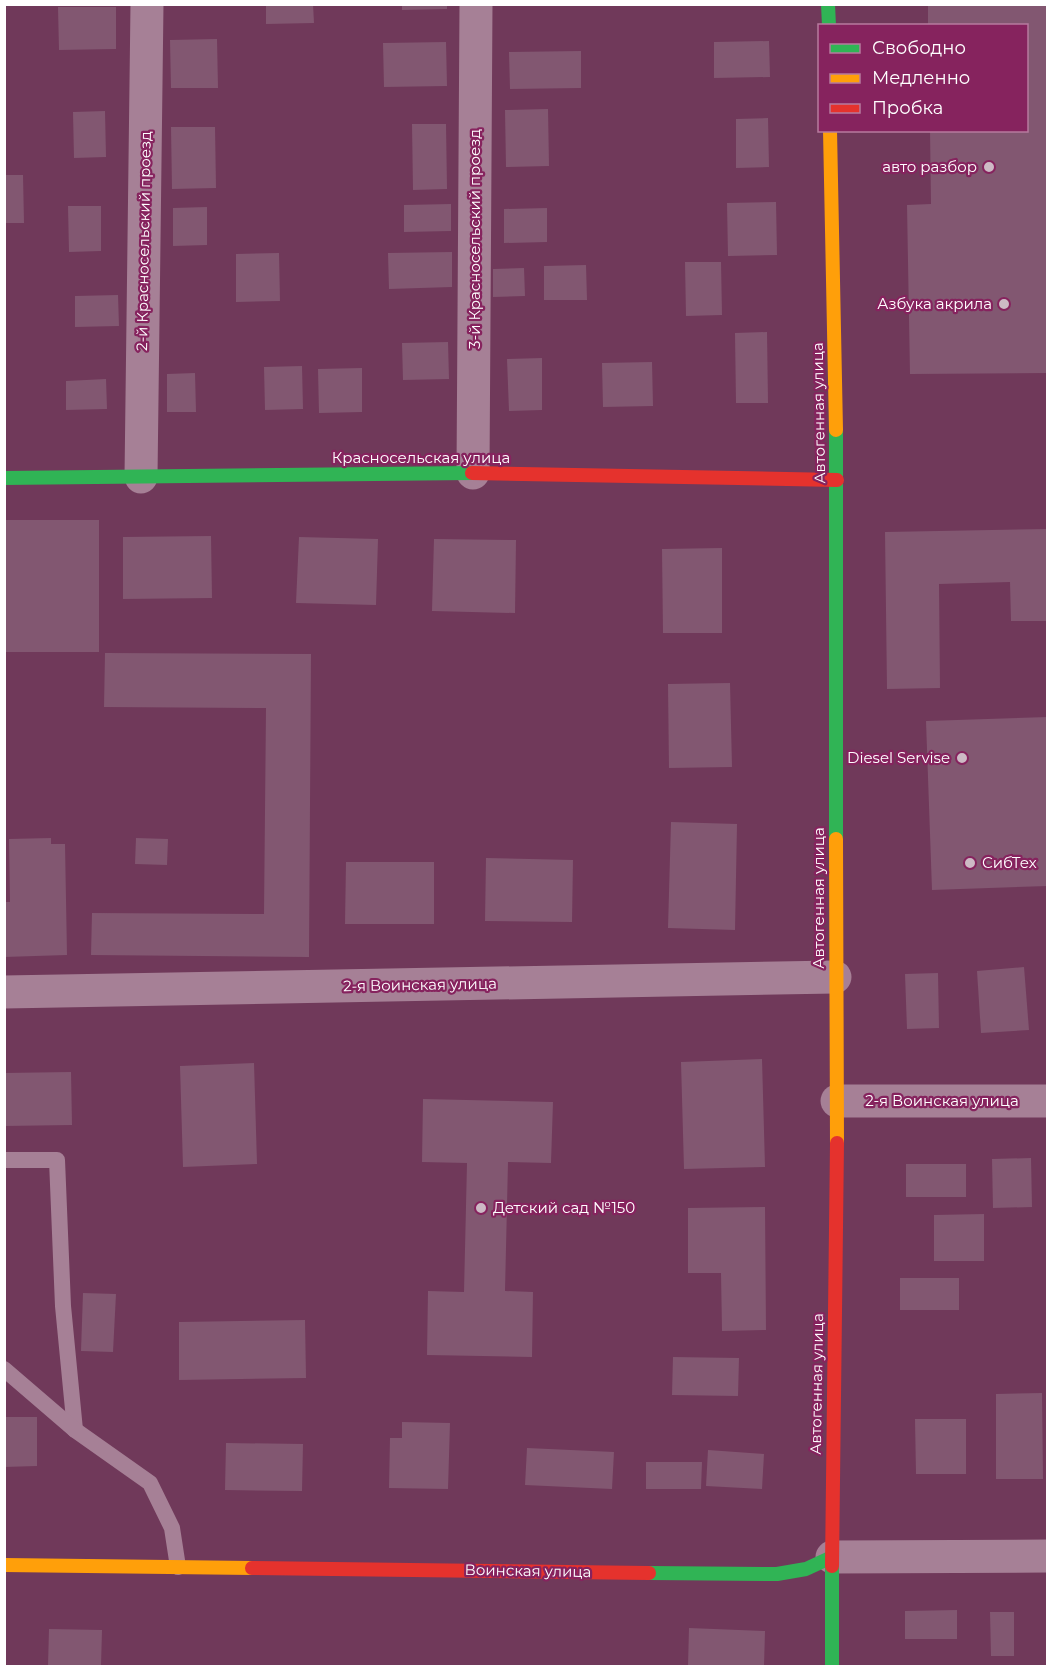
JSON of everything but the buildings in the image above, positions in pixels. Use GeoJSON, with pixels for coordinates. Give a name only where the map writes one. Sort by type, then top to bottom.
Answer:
{"type":"FeatureCollection","features":[{"type":"Feature","properties":{"kind":"street","name":"2-й Красносельский проезд"},"geometry":{"type":"LineString","coordinates":[[141,477],[147,4]]}},
{"type":"Feature","properties":{"kind":"street","name":"3-й Красносельский проезд"},"geometry":{"type":"LineString","coordinates":[[474,473],[476,4]]}},
{"type":"Feature","properties":{"kind":"street"},"geometry":{"type":"LineString","coordinates":[[828,4],[829,24]]}},
{"type":"Feature","properties":{"kind":"street","name":"Автогенная улица"},"geometry":{"type":"LineString","coordinates":[[830,132],[837,480],[835,977],[837,1101],[832,1666]]}},
{"type":"Feature","properties":{"kind":"street","name":"Красносельская улица"},"geometry":{"type":"LineString","coordinates":[[4,478],[474,473],[837,480]]}},
{"type":"Feature","properties":{"kind":"street","name":"2-я Воинская улица"},"geometry":{"type":"LineString","coordinates":[[4,992],[835,977]]}},
{"type":"Feature","properties":{"kind":"street","name":"2-я Воинская улица"},"geometry":{"type":"LineString","coordinates":[[837,1101],[1047,1101]]}},
{"type":"Feature","properties":{"kind":"street","name":"Воинская улица"},"geometry":{"type":"LineString","coordinates":[[4,1565],[777,1574],[806,1569],[832,1557],[1047,1556]]}},
{"type":"Feature","properties":{"kind":"lane"},"geometry":{"type":"LineString","coordinates":[[4,1160],[57,1160],[63,1306],[75,1430]]}},
{"type":"Feature","properties":{"kind":"lane"},"geometry":{"type":"LineString","coordinates":[[4,1369],[75,1430],[150,1483],[171,1528],[178,1567]]}},
{"type":"Feature","properties":{"kind":"traffic: fast"},"geometry":{"type":"LineString","coordinates":[[828,4],[829,24]]}},
{"type":"Feature","properties":{"kind":"traffic: fast"},"geometry":{"type":"LineString","coordinates":[[836,430],[836,839]]}},
{"type":"Feature","properties":{"kind":"traffic: fast"},"geometry":{"type":"LineString","coordinates":[[4,478],[472,473]]}},
{"type":"Feature","properties":{"kind":"traffic: fast"},"geometry":{"type":"LineString","coordinates":[[649,1573],[777,1574],[806,1569],[832,1557]]}},
{"type":"Feature","properties":{"kind":"traffic: fast"},"geometry":{"type":"LineString","coordinates":[[832,1566],[832,1666]]}},
{"type":"Feature","properties":{"kind":"traffic: slow"},"geometry":{"type":"LineString","coordinates":[[830,132],[836,430]]}},
{"type":"Feature","properties":{"kind":"traffic: slow"},"geometry":{"type":"LineString","coordinates":[[836,839],[837,1143]]}},
{"type":"Feature","properties":{"kind":"traffic: slow"},"geometry":{"type":"LineString","coordinates":[[4,1565],[252,1568]]}},
{"type":"Feature","properties":{"kind":"traffic: jam"},"geometry":{"type":"LineString","coordinates":[[472,473],[837,480]]}},
{"type":"Feature","properties":{"kind":"traffic: jam"},"geometry":{"type":"LineString","coordinates":[[832,1566],[837,1143]]}},
{"type":"Feature","properties":{"kind":"traffic: jam"},"geometry":{"type":"LineString","coordinates":[[252,1568],[649,1573]]}},
{"type":"Feature","properties":{"kind":"place","name":"авто разбор"},"geometry":{"type":"Point","coordinates":[989,167]}},
{"type":"Feature","properties":{"kind":"place","name":"Азбука акрила"},"geometry":{"type":"Point","coordinates":[1004,304]}},
{"type":"Feature","properties":{"kind":"place","name":"Diesel Servise"},"geometry":{"type":"Point","coordinates":[962,758]}},
{"type":"Feature","properties":{"kind":"place","name":"СибТех"},"geometry":{"type":"Point","coordinates":[970,863]}},
{"type":"Feature","properties":{"kind":"place","name":"Детский сад №150"},"geometry":{"type":"Point","coordinates":[481,1208]}}]}
